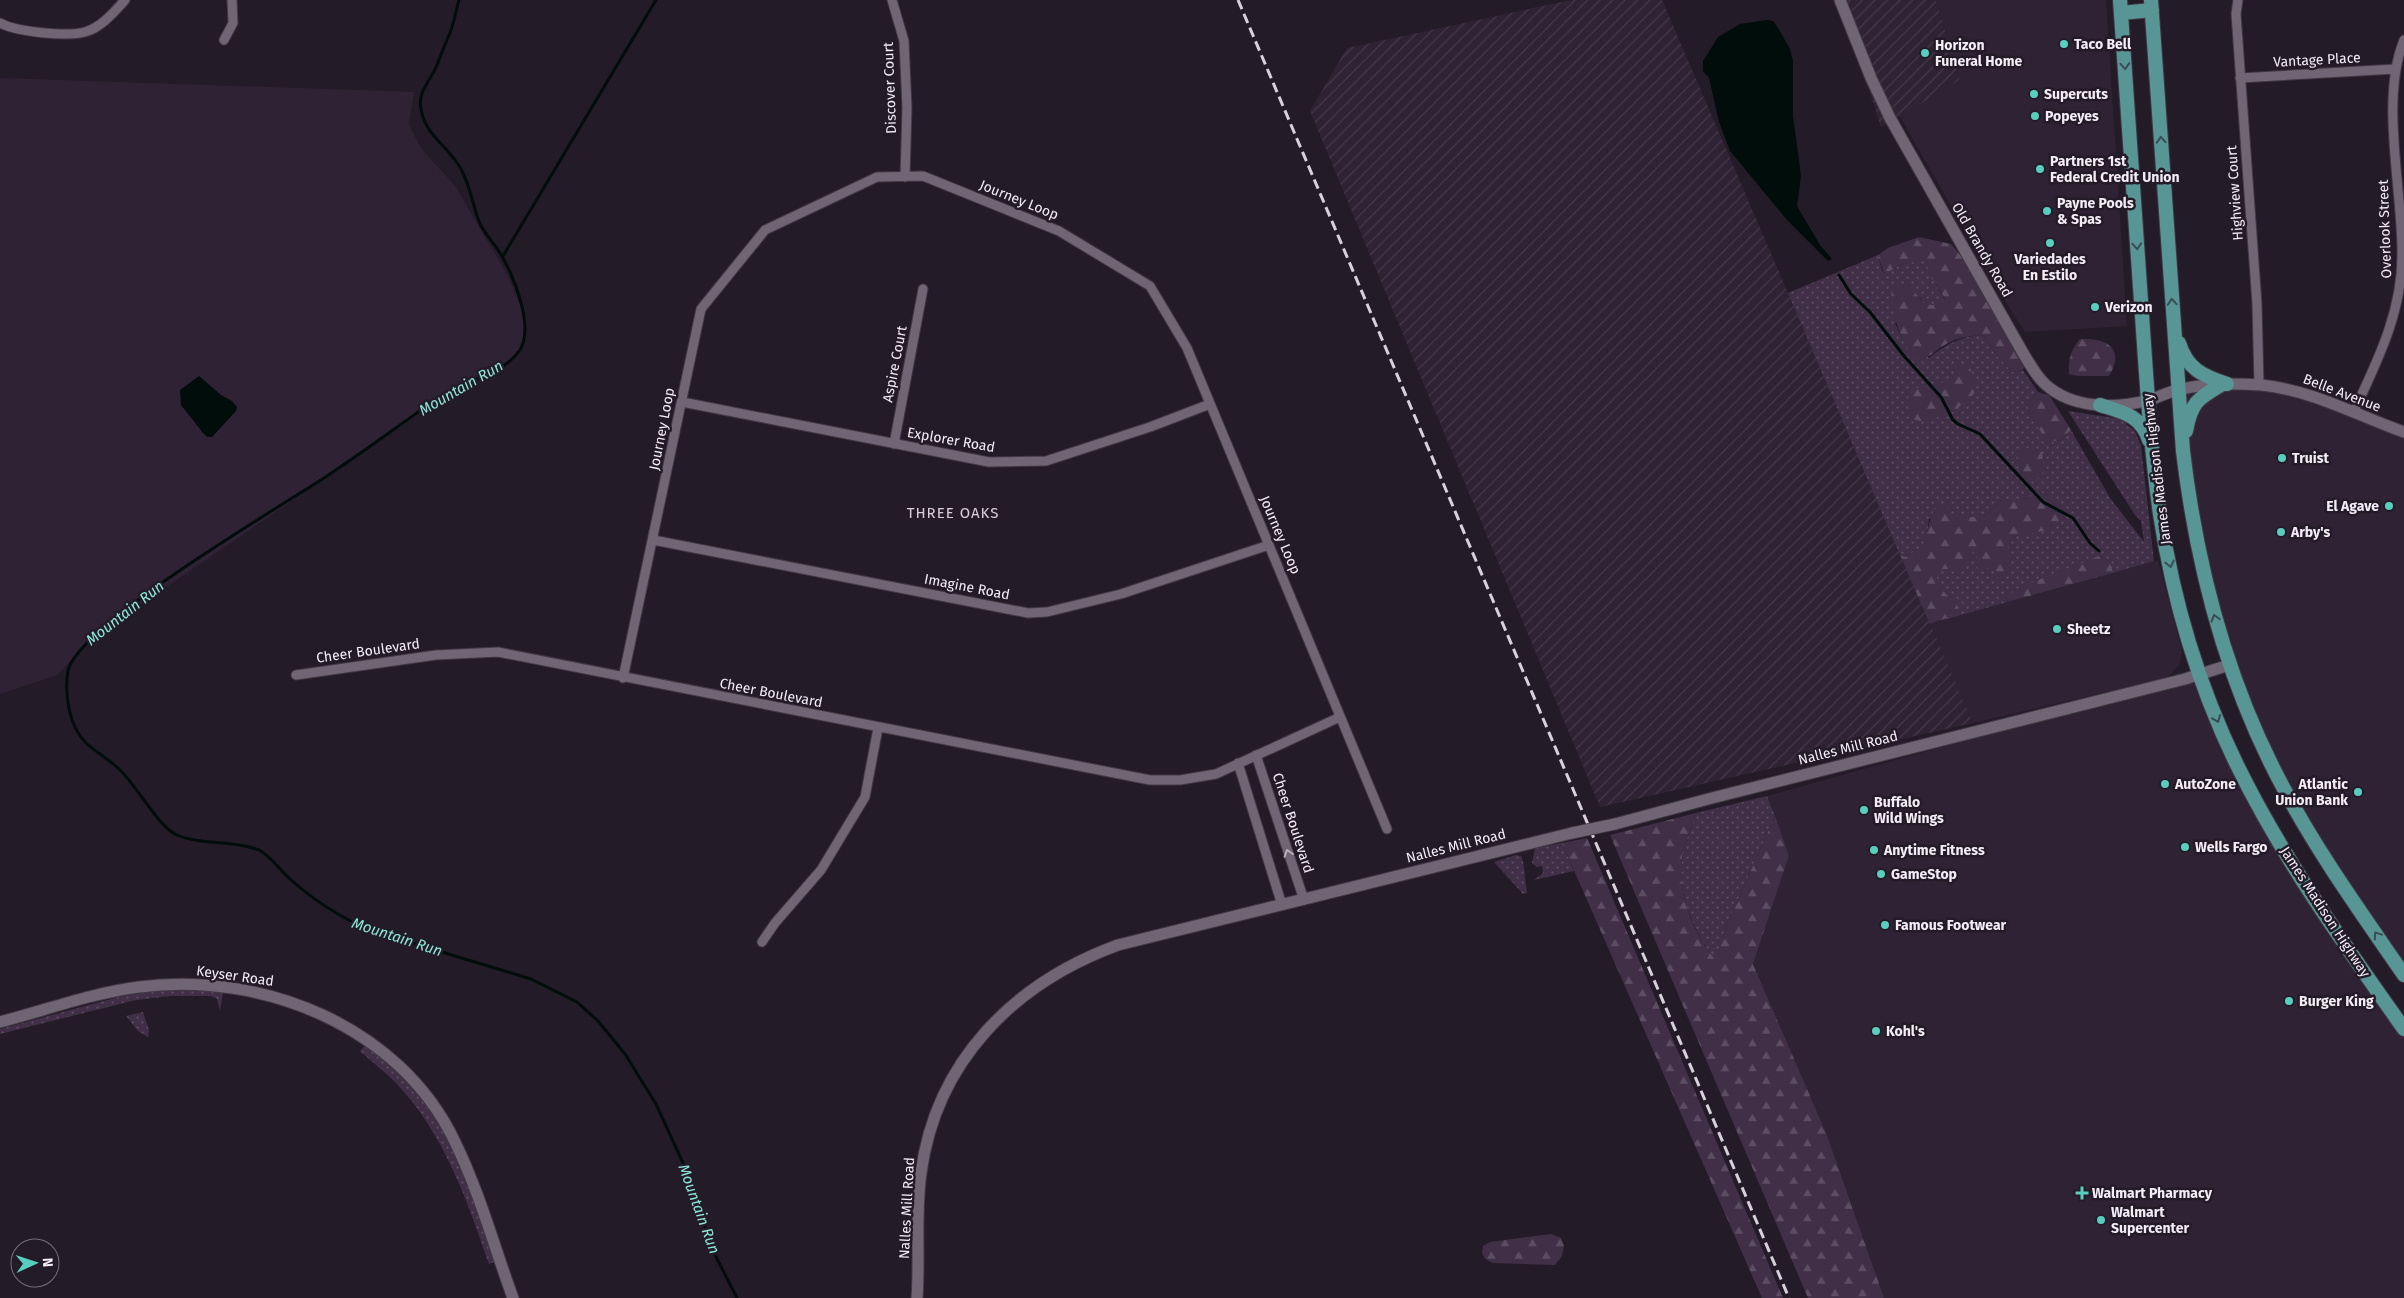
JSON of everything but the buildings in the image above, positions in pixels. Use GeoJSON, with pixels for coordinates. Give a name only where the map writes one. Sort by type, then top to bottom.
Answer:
{"type":"FeatureCollection","features":[{"type":"Feature","properties":{"kind":"main road"},"geometry":{"type":"LineString","coordinates":[[2120,6],[2152,5]]}},
{"type":"Feature","properties":{"kind":"main road","name":"James Madison Highway"},"geometry":{"type":"LineString","coordinates":[[2152,5],[2183,451],[2198,550],[2209,598],[2229,665],[2261,744],[2283,787],[2317,846],[2404,976]]}},
{"type":"Feature","properties":{"kind":"main road","name":"James Madison Highway"},"geometry":{"type":"LineString","coordinates":[[2120,6],[2153,458],[2166,548],[2188,638],[2200,675],[2236,764],[2264,816],[2307,889],[2404,1029]]}},
{"type":"Feature","properties":{"kind":"main road"},"geometry":{"type":"LineString","coordinates":[[2173,326],[2181,350],[2190,366],[2203,376],[2224,384]]}},
{"type":"Feature","properties":{"kind":"main road"},"geometry":{"type":"LineString","coordinates":[[2183,451],[2192,407],[2205,394],[2224,384]]}},
{"type":"Feature","properties":{"kind":"main road"},"geometry":{"type":"LineString","coordinates":[[2100,405],[2137,419],[2148,437],[2153,458]]}},
{"type":"Feature","properties":{"kind":"street"},"geometry":{"type":"LineString","coordinates":[[0,23],[23,31],[85,32],[109,17],[125,0]]}},
{"type":"Feature","properties":{"kind":"street"},"geometry":{"type":"LineString","coordinates":[[224,40],[233,22],[232,0]]}},
{"type":"Feature","properties":{"kind":"street","name":"Discover Court"},"geometry":{"type":"LineString","coordinates":[[892,0],[904,41],[907,108],[905,176]]}},
{"type":"Feature","properties":{"kind":"street","name":"Old Brandy Road"},"geometry":{"type":"LineString","coordinates":[[1840,0],[1870,78],[1890,118],[2028,362],[2039,378],[2055,393],[2075,402],[2100,405],[2148,400],[2178,390]]}},
{"type":"Feature","properties":{"kind":"street","name":"Highview Court"},"geometry":{"type":"LineString","coordinates":[[2238,0],[2236,14],[2257,304],[2259,385]]}},
{"type":"Feature","properties":{"kind":"street","name":"Overlook Street"},"geometry":{"type":"LineString","coordinates":[[2354,411],[2382,352],[2400,290],[2402,253],[2392,97],[2395,69],[2404,40]]}},
{"type":"Feature","properties":{"kind":"street","name":"Vantage Place"},"geometry":{"type":"LineString","coordinates":[[2240,78],[2395,69]]}},
{"type":"Feature","properties":{"kind":"street","name":"Journey Loop"},"geometry":{"type":"LineString","coordinates":[[623,678],[701,309],[765,230],[877,177],[923,176],[1059,231],[1150,286],[1187,348],[1387,829]]}},
{"type":"Feature","properties":{"kind":"street","name":"Aspire Court"},"geometry":{"type":"LineString","coordinates":[[894,444],[923,290]]}},
{"type":"Feature","properties":{"kind":"street","name":"Belle Avenue"},"geometry":{"type":"LineString","coordinates":[[2178,390],[2224,384],[2259,385],[2297,391],[2354,411],[2404,432]]}},
{"type":"Feature","properties":{"kind":"street","name":"Explorer Road"},"geometry":{"type":"LineString","coordinates":[[682,402],[989,462],[1046,461],[1150,427],[1210,404]]}},
{"type":"Feature","properties":{"kind":"street","name":"Imagine Road"},"geometry":{"type":"LineString","coordinates":[[653,540],[1028,613],[1047,612],[1121,594],[1269,545]]}},
{"type":"Feature","properties":{"kind":"street","name":"Cheer Boulevard"},"geometry":{"type":"LineString","coordinates":[[296,675],[436,655],[498,652],[1150,780],[1180,780],[1216,774],[1340,718]]}},
{"type":"Feature","properties":{"kind":"street","name":"Nalles Mill Road"},"geometry":{"type":"LineString","coordinates":[[917,1298],[920,1175],[928,1140],[941,1100],[956,1072],[986,1030],[1024,994],[1045,979],[1092,954],[1162,934],[1615,824],[2200,675],[2229,665]]}},
{"type":"Feature","properties":{"kind":"street"},"geometry":{"type":"LineString","coordinates":[[762,942],[775,923],[821,870],[865,797],[878,728]]}},
{"type":"Feature","properties":{"kind":"street","name":"Cheer Boulevard"},"geometry":{"type":"LineString","coordinates":[[1256,755],[1304,900]]}},
{"type":"Feature","properties":{"kind":"street"},"geometry":{"type":"LineString","coordinates":[[1238,763],[1282,905]]}},
{"type":"Feature","properties":{"kind":"street","name":"Keyser Road"},"geometry":{"type":"LineString","coordinates":[[0,1022],[111,992],[167,984],[215,986],[258,992],[302,1006],[335,1020],[377,1047],[398,1066],[418,1086],[447,1127],[470,1176],[513,1298]]}},
{"type":"Feature","properties":{"kind":"shaded area"},"geometry":{"type":"Polygon","coordinates":[[[1571,0],[1662,0],[1973,723],[1600,807],[1310,111],[1347,48],[1571,0]]]}},
{"type":"Feature","properties":{"kind":"shaded area"},"geometry":{"type":"Polygon","coordinates":[[[1840,0],[1936,0],[1960,80],[1881,127],[1840,0]]]}},
{"type":"Feature","properties":{"kind":"shaded area"},"geometry":{"type":"Polygon","coordinates":[[[1936,0],[2106,0],[2127,326],[2025,332],[2012,312],[1899,115],[1960,80],[1936,0]]]}},
{"type":"Feature","properties":{"kind":"shaded area"},"geometry":{"type":"Polygon","coordinates":[[[1767,20],[1773,21],[1778,28],[1790,49],[1793,61],[1793,116],[1801,176],[1797,206],[1820,245],[1832,259],[1828,261],[1787,220],[1730,151],[1719,122],[1709,78],[1703,71],[1703,61],[1718,37],[1740,24],[1767,20]]]}},
{"type":"Feature","properties":{"kind":"shaded area"},"geometry":{"type":"Polygon","coordinates":[[[0,78],[414,92],[409,124],[420,147],[455,186],[508,276],[525,317],[522,347],[500,368],[457,388],[93,637],[57,675],[0,694],[0,78]]]}},
{"type":"Feature","properties":{"kind":"shaded area"},"geometry":{"type":"Polygon","coordinates":[[[199,376],[237,407],[236,411],[212,437],[207,437],[203,433],[181,405],[180,390],[199,376]]]}},
{"type":"Feature","properties":{"kind":"shaded area"},"geometry":{"type":"Polygon","coordinates":[[[2259,385],[2404,432],[2404,971],[2283,787],[2209,598],[2178,390],[2259,385]]]}},
{"type":"Feature","properties":{"kind":"shaded area","name":"Sheetz"},"geometry":{"type":"Polygon","coordinates":[[[2158,560],[2182,651],[2180,664],[2171,674],[2162,679],[1973,723],[1930,624],[2158,560]]]}},
{"type":"Feature","properties":{"kind":"shaded area"},"geometry":{"type":"Polygon","coordinates":[[[2200,675],[2217,718],[2307,889],[2404,1037],[2404,1298],[1884,1298],[1827,1135],[1753,964],[1789,856],[1767,796],[2200,675]]]}},
{"type":"Feature","properties":{"kind":"green space"},"geometry":{"type":"Polygon","coordinates":[[[1919,237],[1951,244],[1961,256],[2026,362],[2023,370],[2012,372],[1994,352],[1983,335],[1957,339],[1930,355],[1913,359],[1894,316],[1892,288],[1908,284],[1925,305],[1940,305],[1945,299],[1931,277],[1925,260],[1903,264],[1884,274],[1878,255],[1888,248],[1919,237]]]}},
{"type":"Feature","properties":{"kind":"green space"},"geometry":{"type":"Polygon","coordinates":[[[1878,255],[1883,274],[1903,264],[1926,259],[1931,277],[1945,300],[1940,305],[1924,305],[1920,297],[1895,324],[1902,337],[1929,358],[1954,342],[1968,337],[1983,335],[1994,352],[2012,372],[2023,370],[2038,392],[2027,404],[2033,419],[2048,443],[2061,440],[2071,430],[2110,498],[2144,542],[2141,521],[2135,515],[2068,411],[2127,420],[2126,424],[2135,431],[2141,446],[2154,561],[2113,573],[2111,562],[2099,556],[2006,597],[2008,602],[1940,621],[1952,612],[1935,587],[1934,571],[1968,549],[2050,527],[2055,521],[2029,496],[2023,500],[2002,500],[1984,517],[1929,519],[1927,534],[1922,548],[1904,557],[1900,555],[1788,293],[1878,255]]]}},
{"type":"Feature","properties":{"kind":"green space"},"geometry":{"type":"Polygon","coordinates":[[[2080,339],[2098,340],[2111,346],[2115,358],[2114,366],[2109,376],[2078,376],[2069,374],[2071,355],[2080,339]]]}},
{"type":"Feature","properties":{"kind":"green space"},"geometry":{"type":"Polygon","coordinates":[[[1958,364],[1969,364],[1976,385],[1974,394],[1953,412],[1924,422],[1909,418],[1907,399],[1915,388],[1941,383],[1951,376],[1958,364]]]}},
{"type":"Feature","properties":{"kind":"green space"},"geometry":{"type":"Polygon","coordinates":[[[2038,392],[2049,395],[2071,430],[2061,440],[2048,443],[2030,414],[2027,404],[2038,392]]]}},
{"type":"Feature","properties":{"kind":"green space"},"geometry":{"type":"Polygon","coordinates":[[[2031,447],[2042,452],[2044,470],[2040,477],[2026,483],[2017,464],[2018,451],[2031,447]]]}},
{"type":"Feature","properties":{"kind":"green space"},"geometry":{"type":"Polygon","coordinates":[[[2038,491],[2056,498],[2061,505],[2059,523],[2053,523],[2048,530],[2012,537],[2007,541],[2011,569],[1999,584],[1992,566],[1980,572],[1977,567],[1977,556],[1973,551],[1969,565],[1958,569],[1942,569],[1937,577],[1940,588],[1957,605],[1957,614],[1930,624],[1900,555],[1905,557],[1922,547],[1936,505],[1947,504],[1952,517],[1984,517],[2002,500],[2023,500],[2038,491]]]}},
{"type":"Feature","properties":{"kind":"green space"},"geometry":{"type":"Polygon","coordinates":[[[2099,556],[2111,562],[2113,573],[2008,602],[2006,597],[2018,588],[2099,556]]]}},
{"type":"Feature","properties":{"kind":"green space"},"geometry":{"type":"Polygon","coordinates":[[[1767,796],[1775,816],[1727,925],[1716,962],[1694,925],[1685,899],[1681,871],[1684,846],[1696,813],[1767,796]]]}},
{"type":"Feature","properties":{"kind":"green space"},"geometry":{"type":"Polygon","coordinates":[[[1696,813],[1682,857],[1682,885],[1688,912],[1700,938],[1716,961],[1727,925],[1775,816],[1789,856],[1753,964],[1827,1135],[1884,1298],[1808,1298],[1610,835],[1696,813]]]}},
{"type":"Feature","properties":{"kind":"green space"},"geometry":{"type":"Polygon","coordinates":[[[1587,838],[1783,1298],[1762,1298],[1562,843],[1587,838]]]}},
{"type":"Feature","properties":{"kind":"green space"},"geometry":{"type":"Polygon","coordinates":[[[1562,843],[1574,871],[1534,880],[1543,873],[1542,866],[1537,867],[1532,863],[1535,848],[1562,843]]]}},
{"type":"Feature","properties":{"kind":"green space"},"geometry":{"type":"Polygon","coordinates":[[[1516,855],[1521,856],[1523,861],[1527,893],[1523,894],[1494,862],[1516,855]]]}},
{"type":"Feature","properties":{"kind":"green space"},"geometry":{"type":"Polygon","coordinates":[[[195,989],[223,993],[220,1011],[217,999],[211,996],[171,996],[136,1000],[0,1034],[0,1029],[141,991],[195,989]]]}},
{"type":"Feature","properties":{"kind":"green space"},"geometry":{"type":"Polygon","coordinates":[[[143,1012],[149,1030],[148,1037],[138,1031],[126,1016],[143,1012]]]}},
{"type":"Feature","properties":{"kind":"green space"},"geometry":{"type":"Polygon","coordinates":[[[366,1044],[393,1067],[418,1093],[449,1136],[468,1179],[496,1261],[489,1264],[472,1215],[452,1167],[427,1123],[395,1082],[360,1051],[366,1044]]]}},
{"type":"Feature","properties":{"kind":"green space"},"geometry":{"type":"Polygon","coordinates":[[[1551,1234],[1561,1238],[1564,1245],[1562,1256],[1555,1265],[1493,1263],[1485,1259],[1482,1253],[1483,1246],[1490,1242],[1551,1234]]]}},
{"type":"Feature","properties":{"kind":"waterway","name":"Mountain Run"},"geometry":{"type":"LineString","coordinates":[[459,0],[450,33],[421,97],[421,109],[428,127],[452,155],[462,171],[468,184],[480,224],[501,254],[513,278],[524,317],[524,340],[520,350],[513,358],[494,371],[443,395],[324,478],[182,569],[105,626],[80,651],[68,671],[67,699],[69,709],[75,728],[80,736],[125,775],[162,823],[177,835],[259,850],[308,894],[337,914],[358,925],[531,979],[577,1002],[598,1021],[625,1054],[656,1104],[689,1176],[712,1249],[737,1298]]}},
{"type":"Feature","properties":{"kind":"waterway"},"geometry":{"type":"LineString","coordinates":[[503,256],[656,0]]}},
{"type":"Feature","properties":{"kind":"waterway"},"geometry":{"type":"LineString","coordinates":[[1839,275],[1851,294],[1870,312],[1904,356],[1941,397],[1953,420],[1980,434],[2043,502],[2073,518],[2090,543],[2099,551]]}},
{"type":"Feature","properties":{"kind":"railway"},"geometry":{"type":"LineString","coordinates":[[1238,0],[1789,1298]]}},
{"type":"Feature","properties":{"kind":"place","name":"Taco Bell"},"geometry":{"type":"Point","coordinates":[2064,44]}},
{"type":"Feature","properties":{"kind":"place","name":"Horizon Funeral Home"},"geometry":{"type":"Point","coordinates":[1925,53]}},
{"type":"Feature","properties":{"kind":"place","name":"Supercuts"},"geometry":{"type":"Point","coordinates":[2034,94]}},
{"type":"Feature","properties":{"kind":"place","name":"Popeyes"},"geometry":{"type":"Point","coordinates":[2035,116]}},
{"type":"Feature","properties":{"kind":"place","name":"Partners 1st Federal Credit Union"},"geometry":{"type":"Point","coordinates":[2040,169]}},
{"type":"Feature","properties":{"kind":"place","name":"Payne Pools & Spas"},"geometry":{"type":"Point","coordinates":[2047,211]}},
{"type":"Feature","properties":{"kind":"place","name":"Variedades En Estilo"},"geometry":{"type":"Point","coordinates":[2050,243]}},
{"type":"Feature","properties":{"kind":"place","name":"Verizon"},"geometry":{"type":"Point","coordinates":[2095,307]}},
{"type":"Feature","properties":{"kind":"place","name":"Truist"},"geometry":{"type":"Point","coordinates":[2282,458]}},
{"type":"Feature","properties":{"kind":"place","name":"El Agave"},"geometry":{"type":"Point","coordinates":[2389,506]}},
{"type":"Feature","properties":{"kind":"place","name":"Arby's"},"geometry":{"type":"Point","coordinates":[2281,532]}},
{"type":"Feature","properties":{"kind":"place","name":"Sheetz"},"geometry":{"type":"Point","coordinates":[2057,629]}},
{"type":"Feature","properties":{"kind":"place","name":"AutoZone"},"geometry":{"type":"Point","coordinates":[2165,784]}},
{"type":"Feature","properties":{"kind":"place","name":"Atlantic Union Bank"},"geometry":{"type":"Point","coordinates":[2358,792]}},
{"type":"Feature","properties":{"kind":"place","name":"Buffalo Wild Wings"},"geometry":{"type":"Point","coordinates":[1864,810]}},
{"type":"Feature","properties":{"kind":"place","name":"Wells Fargo"},"geometry":{"type":"Point","coordinates":[2185,847]}},
{"type":"Feature","properties":{"kind":"place","name":"Anytime Fitness"},"geometry":{"type":"Point","coordinates":[1874,850]}},
{"type":"Feature","properties":{"kind":"place","name":"GameStop"},"geometry":{"type":"Point","coordinates":[1881,874]}},
{"type":"Feature","properties":{"kind":"place","name":"Famous Footwear"},"geometry":{"type":"Point","coordinates":[1885,925]}},
{"type":"Feature","properties":{"kind":"place","name":"Burger King"},"geometry":{"type":"Point","coordinates":[2289,1001]}},
{"type":"Feature","properties":{"kind":"place","name":"Kohl's"},"geometry":{"type":"Point","coordinates":[1876,1031]}},
{"type":"Feature","properties":{"kind":"place","name":"Walmart Pharmacy"},"geometry":{"type":"Point","coordinates":[2082,1193]}},
{"type":"Feature","properties":{"kind":"place","name":"Walmart Supercenter"},"geometry":{"type":"Point","coordinates":[2101,1220]}},
{"type":"Feature","properties":{"kind":"district","name":"THREE OAKS"},"geometry":{"type":"Point","coordinates":[953,513]}}]}
